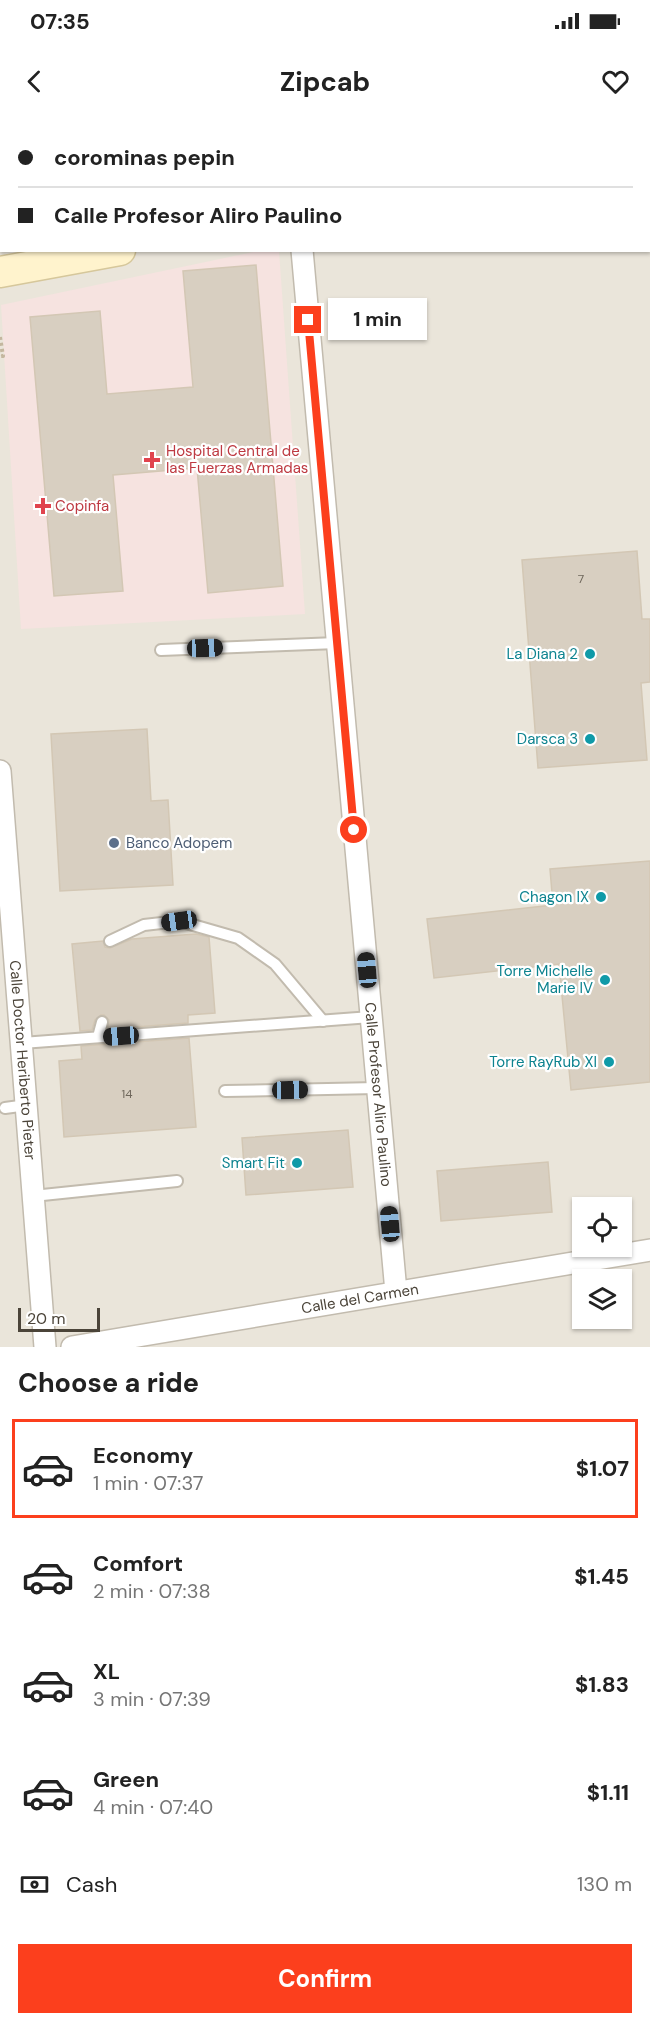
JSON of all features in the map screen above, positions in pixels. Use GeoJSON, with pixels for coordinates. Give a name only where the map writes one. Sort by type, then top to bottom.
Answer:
{"type":"FeatureCollection","features":[{"type":"Feature","properties":{"kind":"main road"},"geometry":{"type":"LineString","coordinates":[[0,272],[109,252]]}},
{"type":"Feature","properties":{"kind":"street","name":"Calle Profesor Aliro Paulino"},"geometry":{"type":"LineString","coordinates":[[302,252],[396,1292]]}},
{"type":"Feature","properties":{"kind":"street","name":"Calle Doctor Heriberto Pieter"},"geometry":{"type":"LineString","coordinates":[[0,771],[45,1347]]}},
{"type":"Feature","properties":{"kind":"street","name":"Calle del Carmen"},"geometry":{"type":"LineString","coordinates":[[72,1347],[650,1251]]}},
{"type":"Feature","properties":{"kind":"lane"},"geometry":{"type":"LineString","coordinates":[[161,650],[337,643]]}},
{"type":"Feature","properties":{"kind":"lane"},"geometry":{"type":"LineString","coordinates":[[110,940],[144,925],[179,921],[238,938],[275,964],[323,1021]]}},
{"type":"Feature","properties":{"kind":"lane"},"geometry":{"type":"LineString","coordinates":[[21,1043],[371,1017]]}},
{"type":"Feature","properties":{"kind":"lane"},"geometry":{"type":"LineString","coordinates":[[98,1037],[102,1022]]}},
{"type":"Feature","properties":{"kind":"lane"},"geometry":{"type":"LineString","coordinates":[[225,1091],[377,1088]]}},
{"type":"Feature","properties":{"kind":"lane"},"geometry":{"type":"LineString","coordinates":[[5,1107],[27,1105]]}},
{"type":"Feature","properties":{"kind":"lane"},"geometry":{"type":"LineString","coordinates":[[33,1196],[177,1181]]}},
{"type":"Feature","properties":{"kind":"path"},"geometry":{"type":"LineString","coordinates":[[0,338],[3,356],[0,356]]}},
{"type":"Feature","properties":{"kind":"shaded area"},"geometry":{"type":"Polygon","coordinates":[[[0,252],[650,252],[650,1347],[0,1347],[0,252]]]}},
{"type":"Feature","properties":{"kind":"shaded area","name":"Hospital Central de las Fuerzas Armadas"},"geometry":{"type":"Polygon","coordinates":[[[253,252],[279,252],[305,614],[21,629],[1,305],[253,252]]]}},
{"type":"Feature","properties":{"kind":"building"},"geometry":{"type":"Polygon","coordinates":[[[256,265],[283,586],[208,593],[197,468],[113,475],[123,591],[54,596],[30,317],[100,311],[107,394],[193,387],[183,271],[256,265]]]}},
{"type":"Feature","properties":{"kind":"building"},"geometry":{"type":"Polygon","coordinates":[[[637,551],[642,619],[650,619],[650,682],[641,683],[647,760],[538,768],[522,560],[637,551]]]}},
{"type":"Feature","properties":{"kind":"building","name":"Banco Adopem"},"geometry":{"type":"Polygon","coordinates":[[[147,729],[151,801],[168,800],[173,885],[60,891],[51,734],[147,729]]]}},
{"type":"Feature","properties":{"kind":"building"},"geometry":{"type":"Polygon","coordinates":[[[650,861],[650,1082],[571,1090],[559,964],[434,978],[427,919],[553,905],[550,869],[650,861]]]}},
{"type":"Feature","properties":{"kind":"building"},"geometry":{"type":"Polygon","coordinates":[[[196,934],[209,937],[215,1013],[188,1015],[188,1023],[108,1029],[109,1020],[101,1015],[95,1020],[92,1030],[80,1031],[72,944],[103,941],[105,947],[110,948],[132,939],[196,934]]]}},
{"type":"Feature","properties":{"kind":"building"},"geometry":{"type":"Polygon","coordinates":[[[189,1038],[196,1127],[64,1137],[59,1061],[82,1059],[81,1046],[189,1038]]]}},
{"type":"Feature","properties":{"kind":"building","name":"Smart Fit"},"geometry":{"type":"Polygon","coordinates":[[[348,1130],[353,1187],[246,1195],[242,1138],[348,1130]]]}},
{"type":"Feature","properties":{"kind":"building"},"geometry":{"type":"Polygon","coordinates":[[[548,1162],[552,1212],[441,1221],[437,1171],[548,1162]]]}},
{"type":"Feature","properties":{"kind":"place","name":"Hospital Central de las Fuerzas Armadas"},"geometry":{"type":"Point","coordinates":[152,460]}},
{"type":"Feature","properties":{"kind":"place","name":"Copinfa"},"geometry":{"type":"Point","coordinates":[43,506]}},
{"type":"Feature","properties":{"kind":"place","name":"La Diana 2"},"geometry":{"type":"Point","coordinates":[590,654]}},
{"type":"Feature","properties":{"kind":"place","name":"Darsca 3"},"geometry":{"type":"Point","coordinates":[590,739]}},
{"type":"Feature","properties":{"kind":"place","name":"Banco Adopem"},"geometry":{"type":"Point","coordinates":[114,843]}},
{"type":"Feature","properties":{"kind":"place","name":"Chagon IX"},"geometry":{"type":"Point","coordinates":[601,897]}},
{"type":"Feature","properties":{"kind":"place","name":"Torre Michelle Marie IV"},"geometry":{"type":"Point","coordinates":[605,980]}},
{"type":"Feature","properties":{"kind":"place","name":"Torre RayRub XI"},"geometry":{"type":"Point","coordinates":[609,1062]}},
{"type":"Feature","properties":{"kind":"place","name":"Smart Fit"},"geometry":{"type":"Point","coordinates":[297,1163]}},
{"type":"Feature","properties":{"kind":"route"},"geometry":{"type":"LineString","coordinates":[[308,320],[354,830]]}}]}
